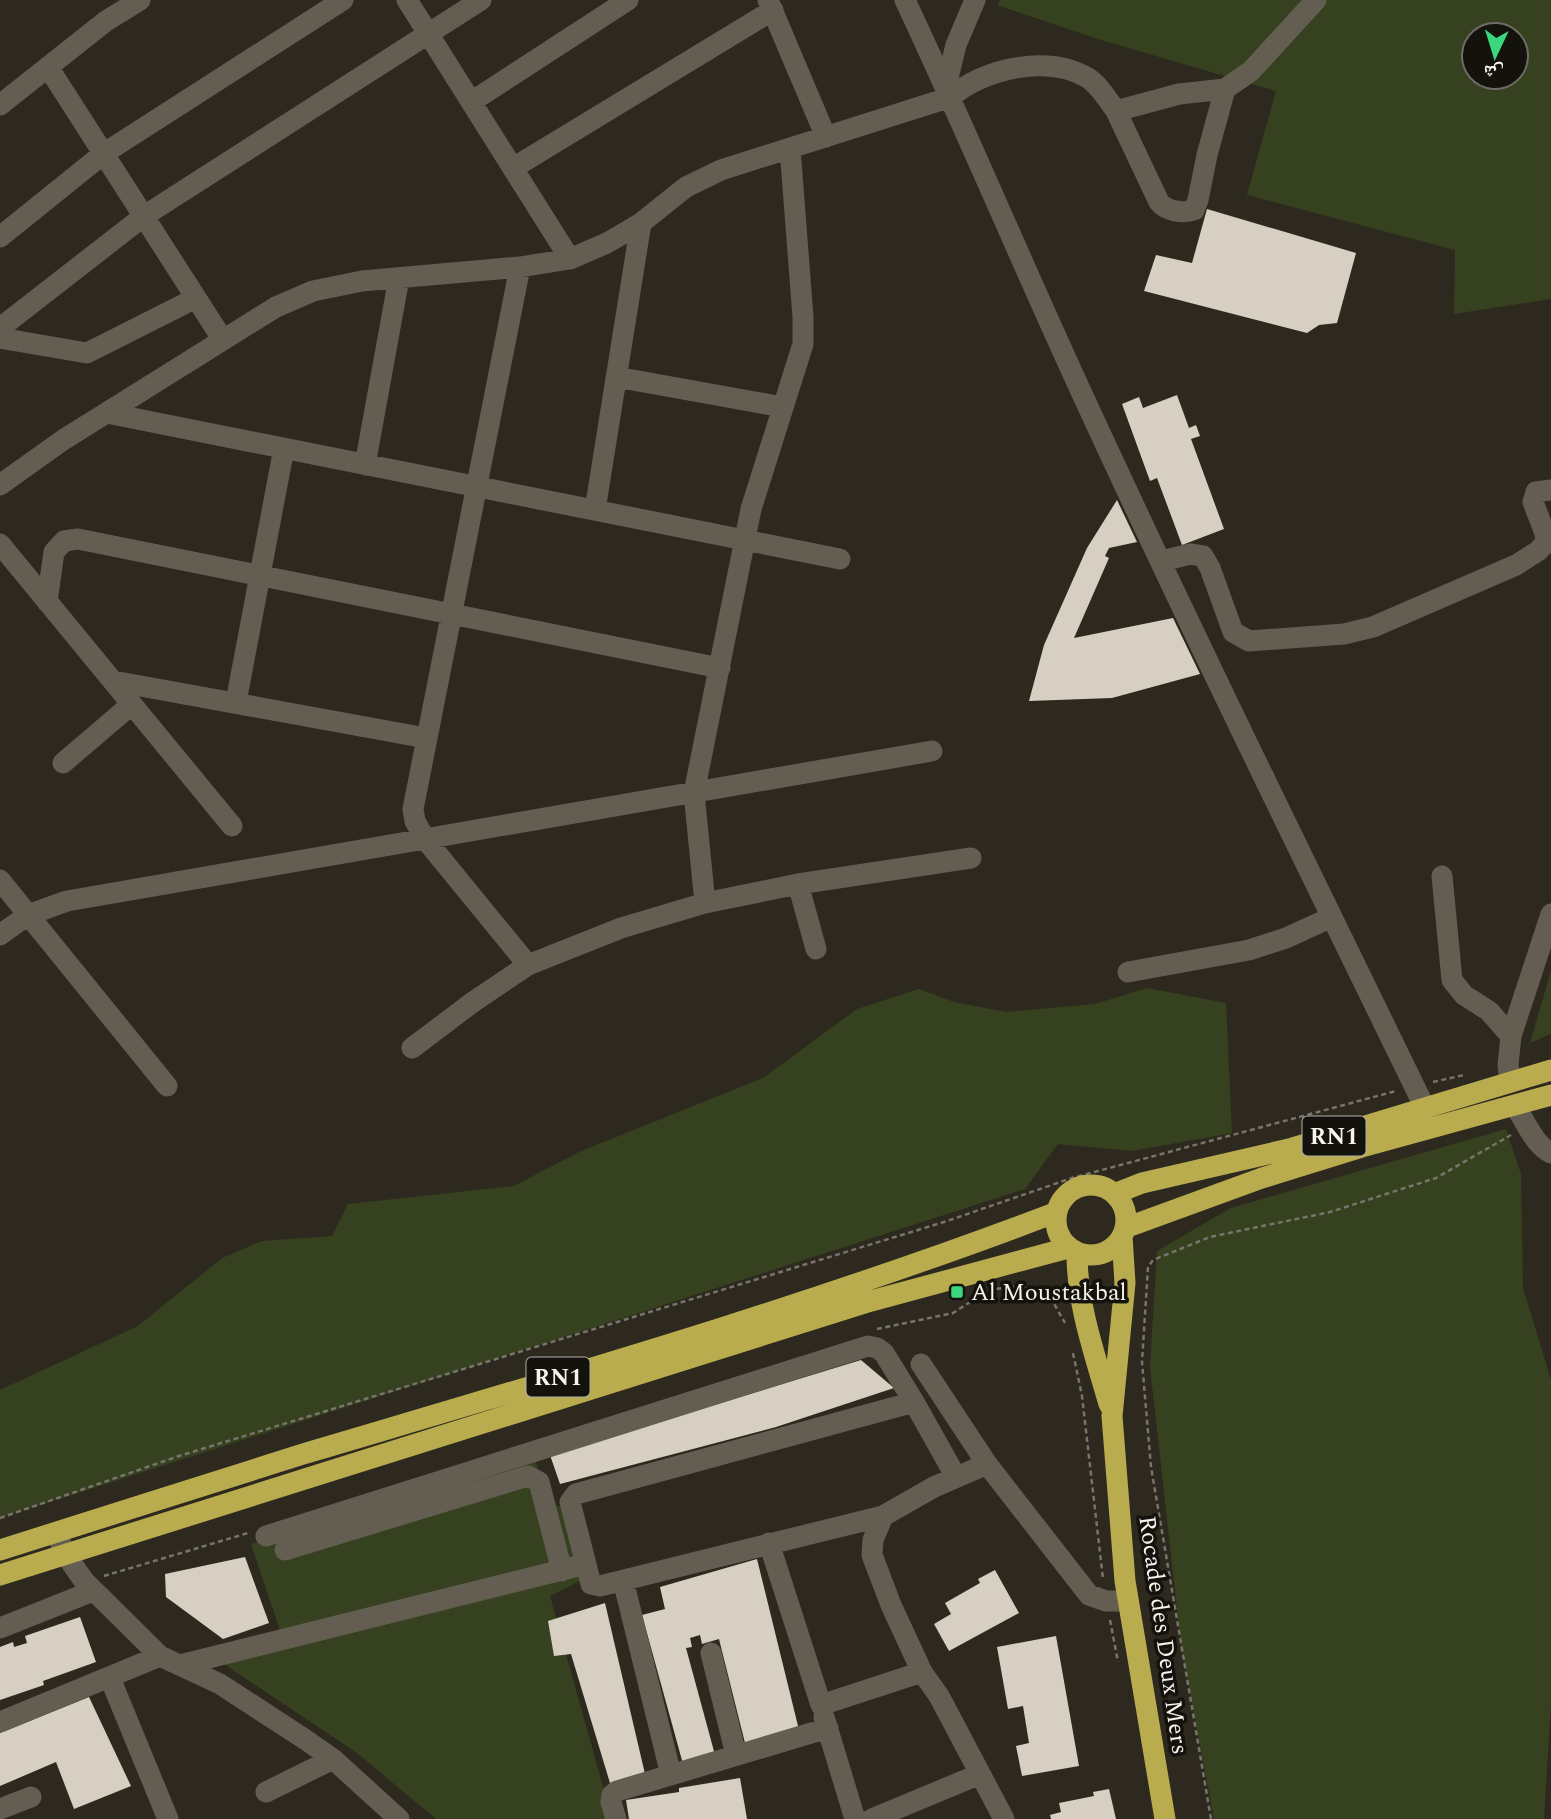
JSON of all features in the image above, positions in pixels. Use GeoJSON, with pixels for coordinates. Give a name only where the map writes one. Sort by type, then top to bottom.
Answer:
{"type":"FeatureCollection","features":[{"type":"Feature","properties":{"kind":"highway","name":"RN1"},"geometry":{"type":"LineString","coordinates":[[0,1550],[182,1490],[936,1258],[1057,1212],[1067,1195],[1076,1189],[1096,1185],[1114,1194],[1142,1184],[1315,1141],[1551,1070]]}},
{"type":"Feature","properties":{"kind":"highway","name":"RN1"},"geometry":{"type":"LineString","coordinates":[[0,1575],[871,1301],[1073,1251],[1095,1255],[1104,1253],[1113,1248],[1124,1232],[1262,1178],[1362,1147],[1520,1113],[1551,1096]]}},
{"type":"Feature","properties":{"kind":"highway"},"geometry":{"type":"LineString","coordinates":[[1114,1194],[1122,1204],[1126,1217],[1124,1232]]}},
{"type":"Feature","properties":{"kind":"highway"},"geometry":{"type":"LineString","coordinates":[[1057,1212],[1056,1226],[1061,1238],[1073,1251]]}},
{"type":"Feature","properties":{"kind":"highway","name":"Rocade des Deux Mers"},"geometry":{"type":"LineString","coordinates":[[1124,1232],[1125,1283],[1112,1416],[1128,1601],[1166,1819]]}},
{"type":"Feature","properties":{"kind":"highway","name":"Rocade des Deux Mers"},"geometry":{"type":"LineString","coordinates":[[1073,1251],[1089,1337],[1112,1416]]}},
{"type":"Feature","properties":{"kind":"street"},"geometry":{"type":"LineString","coordinates":[[0,105],[106,21],[140,0]]}},
{"type":"Feature","properties":{"kind":"street"},"geometry":{"type":"LineString","coordinates":[[0,237],[103,154],[343,0]]}},
{"type":"Feature","properties":{"kind":"street"},"geometry":{"type":"LineString","coordinates":[[407,0],[570,259]]}},
{"type":"Feature","properties":{"kind":"street"},"geometry":{"type":"LineString","coordinates":[[0,328],[144,216],[481,0]]}},
{"type":"Feature","properties":{"kind":"street"},"geometry":{"type":"LineString","coordinates":[[471,102],[628,0]]}},
{"type":"Feature","properties":{"kind":"street"},"geometry":{"type":"LineString","coordinates":[[905,0],[948,92],[1001,217],[1161,561],[1425,1108]]}},
{"type":"Feature","properties":{"kind":"street"},"geometry":{"type":"LineString","coordinates":[[948,92],[956,45],[975,0]]}},
{"type":"Feature","properties":{"kind":"street"},"geometry":{"type":"LineString","coordinates":[[1116,111],[1179,94],[1225,89],[1251,71],[1315,0]]}},
{"type":"Feature","properties":{"kind":"street"},"geometry":{"type":"LineString","coordinates":[[513,168],[771,5],[827,136]]}},
{"type":"Feature","properties":{"kind":"street"},"geometry":{"type":"LineString","coordinates":[[0,485],[107,413],[276,307],[313,291],[362,281],[520,267],[570,259],[607,243],[640,223],[687,187],[721,170],[827,136],[996,74],[1025,66],[1047,65],[1064,68],[1089,79],[1116,111],[1159,202],[1168,209],[1189,212],[1194,210],[1198,200],[1225,89]]}},
{"type":"Feature","properties":{"kind":"street"},"geometry":{"type":"LineString","coordinates":[[48,67],[223,340]]}},
{"type":"Feature","properties":{"kind":"street"},"geometry":{"type":"LineString","coordinates":[[705,903],[694,793],[751,509],[803,344],[790,148]]}},
{"type":"Feature","properties":{"kind":"street"},"geometry":{"type":"LineString","coordinates":[[595,510],[640,223]]}},
{"type":"Feature","properties":{"kind":"street"},"geometry":{"type":"LineString","coordinates":[[520,267],[413,809],[415,821],[425,839],[528,965]]}},
{"type":"Feature","properties":{"kind":"street"},"geometry":{"type":"LineString","coordinates":[[365,464],[399,278]]}},
{"type":"Feature","properties":{"kind":"street"},"geometry":{"type":"LineString","coordinates":[[0,338],[87,353],[196,298]]}},
{"type":"Feature","properties":{"kind":"street"},"geometry":{"type":"LineString","coordinates":[[616,377],[783,407]]}},
{"type":"Feature","properties":{"kind":"street"},"geometry":{"type":"LineString","coordinates":[[107,413],[840,559]]}},
{"type":"Feature","properties":{"kind":"street"},"geometry":{"type":"LineString","coordinates":[[236,702],[284,448]]}},
{"type":"Feature","properties":{"kind":"street"},"geometry":{"type":"LineString","coordinates":[[1161,561],[1190,554],[1203,556],[1210,568],[1233,632],[1249,641],[1344,634],[1373,627],[1516,565],[1538,551],[1544,545],[1546,536],[1533,502],[1536,492],[1551,489]]}},
{"type":"Feature","properties":{"kind":"street"},"geometry":{"type":"LineString","coordinates":[[47,602],[54,552],[58,545],[71,538],[720,668]]}},
{"type":"Feature","properties":{"kind":"street"},"geometry":{"type":"LineString","coordinates":[[0,544],[232,826]]}},
{"type":"Feature","properties":{"kind":"street"},"geometry":{"type":"LineString","coordinates":[[113,681],[426,738]]}},
{"type":"Feature","properties":{"kind":"street"},"geometry":{"type":"LineString","coordinates":[[63,763],[132,704]]}},
{"type":"Feature","properties":{"kind":"street"},"geometry":{"type":"LineString","coordinates":[[0,935],[28,915],[67,901],[932,751]]}},
{"type":"Feature","properties":{"kind":"street"},"geometry":{"type":"LineString","coordinates":[[412,1048],[528,965],[621,928],[705,903],[798,884],[971,858]]}},
{"type":"Feature","properties":{"kind":"street"},"geometry":{"type":"LineString","coordinates":[[1442,876],[1452,980],[1464,995],[1489,1011],[1511,1036]]}},
{"type":"Feature","properties":{"kind":"street"},"geometry":{"type":"LineString","coordinates":[[0,880],[167,1086]]}},
{"type":"Feature","properties":{"kind":"street"},"geometry":{"type":"LineString","coordinates":[[798,884],[816,949]]}},
{"type":"Feature","properties":{"kind":"street"},"geometry":{"type":"LineString","coordinates":[[1510,1082],[1508,1065],[1511,1036],[1551,914]]}},
{"type":"Feature","properties":{"kind":"street"},"geometry":{"type":"LineString","coordinates":[[1128,972],[1249,950],[1332,917]]}},
{"type":"Feature","properties":{"kind":"street"},"geometry":{"type":"LineString","coordinates":[[1520,1113],[1536,1142],[1551,1153]]}},
{"type":"Feature","properties":{"kind":"street"},"geometry":{"type":"LineString","coordinates":[[262,1533],[868,1346],[884,1353],[956,1477]]}},
{"type":"Feature","properties":{"kind":"street"},"geometry":{"type":"LineString","coordinates":[[921,1364],[986,1464],[1089,1595],[1106,1601],[1128,1601]]}},
{"type":"Feature","properties":{"kind":"street"},"geometry":{"type":"LineString","coordinates":[[914,1402],[576,1494],[570,1502],[591,1584],[595,1586],[622,1580],[883,1516],[900,1505],[986,1464]]}},
{"type":"Feature","properties":{"kind":"street"},"geometry":{"type":"LineString","coordinates":[[285,1550],[528,1476],[539,1482],[562,1571]]}},
{"type":"Feature","properties":{"kind":"street"},"geometry":{"type":"LineString","coordinates":[[883,1516],[873,1540],[872,1555],[891,1605],[922,1672],[939,1696],[1004,1819]]}},
{"type":"Feature","properties":{"kind":"street"},"geometry":{"type":"LineString","coordinates":[[56,1533],[66,1555],[89,1586],[160,1656],[220,1684],[333,1759],[399,1819]]}},
{"type":"Feature","properties":{"kind":"street"},"geometry":{"type":"LineString","coordinates":[[769,1542],[855,1819]]}},
{"type":"Feature","properties":{"kind":"street"},"geometry":{"type":"LineString","coordinates":[[180,1665],[586,1564]]}},
{"type":"Feature","properties":{"kind":"street"},"geometry":{"type":"LineString","coordinates":[[622,1580],[671,1775]]}},
{"type":"Feature","properties":{"kind":"street"},"geometry":{"type":"LineString","coordinates":[[0,1628],[89,1586]]}},
{"type":"Feature","properties":{"kind":"street"},"geometry":{"type":"LineString","coordinates":[[710,1653],[736,1755]]}},
{"type":"Feature","properties":{"kind":"street"},"geometry":{"type":"LineString","coordinates":[[0,1722],[160,1656]]}},
{"type":"Feature","properties":{"kind":"street"},"geometry":{"type":"LineString","coordinates":[[821,1706],[922,1672]]}},
{"type":"Feature","properties":{"kind":"street"},"geometry":{"type":"LineString","coordinates":[[110,1678],[168,1819]]}},
{"type":"Feature","properties":{"kind":"street"},"geometry":{"type":"LineString","coordinates":[[615,1819],[612,1794],[828,1728]]}},
{"type":"Feature","properties":{"kind":"street"},"geometry":{"type":"LineString","coordinates":[[266,1792],[333,1759]]}},
{"type":"Feature","properties":{"kind":"street"},"geometry":{"type":"LineString","coordinates":[[872,1819],[980,1774]]}},
{"type":"Feature","properties":{"kind":"street"},"geometry":{"type":"LineString","coordinates":[[0,1809],[32,1797]]}},
{"type":"Feature","properties":{"kind":"path"},"geometry":{"type":"LineString","coordinates":[[0,1518],[179,1456],[944,1222],[1072,1178],[1468,1074]]}},
{"type":"Feature","properties":{"kind":"path"},"geometry":{"type":"LineString","coordinates":[[1211,1819],[1151,1467],[1142,1362],[1148,1267],[1153,1260],[1210,1237],[1330,1212],[1436,1178],[1508,1138],[1520,1113]]}},
{"type":"Feature","properties":{"kind":"path"},"geometry":{"type":"LineString","coordinates":[[872,1330],[953,1313],[989,1290],[1019,1287],[1045,1288],[1068,1327]]}},
{"type":"Feature","properties":{"kind":"path"},"geometry":{"type":"LineString","coordinates":[[1072,1350],[1082,1396],[1106,1601]]}},
{"type":"Feature","properties":{"kind":"path"},"geometry":{"type":"LineString","coordinates":[[89,1586],[262,1533]]}},
{"type":"Feature","properties":{"kind":"green space"},"geometry":{"type":"Polygon","coordinates":[[[1000,0],[1551,0],[1551,299],[1454,314],[1455,250],[1247,195],[1276,91],[1101,40],[997,5],[1000,0]]]}},
{"type":"Feature","properties":{"kind":"green space"},"geometry":{"type":"Polygon","coordinates":[[[1551,971],[1551,1034],[1530,1043],[1551,971]]]}},
{"type":"Feature","properties":{"kind":"green space"},"geometry":{"type":"Polygon","coordinates":[[[1147,988],[1226,1003],[1232,1133],[1132,1151],[1058,1144],[1025,1189],[0,1518],[0,1390],[138,1326],[222,1258],[262,1241],[332,1236],[348,1204],[514,1186],[579,1152],[763,1078],[857,1009],[919,989],[954,1002],[1006,1012],[1095,1004],[1147,988]]]}},
{"type":"Feature","properties":{"kind":"green space"},"geometry":{"type":"Polygon","coordinates":[[[1506,1129],[1521,1174],[1523,1288],[1551,1380],[1551,1702],[1544,1819],[1214,1819],[1181,1645],[1150,1367],[1157,1251],[1231,1208],[1506,1129]]]}},
{"type":"Feature","properties":{"kind":"green space"},"geometry":{"type":"Polygon","coordinates":[[[533,1451],[547,1503],[576,1511],[595,1573],[550,1596],[612,1819],[436,1819],[357,1753],[209,1654],[282,1636],[251,1544],[533,1451]]]}},
{"type":"Feature","properties":{"kind":"building"},"geometry":{"type":"Polygon","coordinates":[[[1207,209],[1356,253],[1337,323],[1319,325],[1307,333],[1144,291],[1156,255],[1192,263],[1207,209]]]}},
{"type":"Feature","properties":{"kind":"building"},"geometry":{"type":"Polygon","coordinates":[[[1177,395],[1189,428],[1196,425],[1200,436],[1191,439],[1224,529],[1182,545],[1157,478],[1150,481],[1122,404],[1139,397],[1143,408],[1177,395]]]}},
{"type":"Feature","properties":{"kind":"building"},"geometry":{"type":"Polygon","coordinates":[[[1117,500],[1137,542],[1109,548],[1105,556],[1109,558],[1074,638],[1173,618],[1200,674],[1112,698],[1029,701],[1044,645],[1087,548],[1117,500]]]}},
{"type":"Feature","properties":{"kind":"building"},"geometry":{"type":"Polygon","coordinates":[[[861,1360],[894,1388],[776,1427],[560,1484],[550,1455],[861,1360]]]}},
{"type":"Feature","properties":{"kind":"building"},"geometry":{"type":"Polygon","coordinates":[[[245,1557],[269,1623],[223,1639],[166,1597],[165,1574],[245,1557]]]}},
{"type":"Feature","properties":{"kind":"building"},"geometry":{"type":"Polygon","coordinates":[[[757,1559],[799,1730],[746,1747],[719,1639],[702,1644],[700,1635],[690,1638],[692,1647],[686,1648],[715,1755],[683,1764],[642,1615],[665,1609],[660,1587],[757,1559]]]}},
{"type":"Feature","properties":{"kind":"building"},"geometry":{"type":"Polygon","coordinates":[[[995,1570],[1019,1613],[949,1651],[934,1624],[951,1614],[945,1603],[980,1583],[978,1579],[995,1570]]]}},
{"type":"Feature","properties":{"kind":"building"},"geometry":{"type":"Polygon","coordinates":[[[605,1603],[645,1774],[610,1783],[571,1654],[554,1656],[548,1621],[605,1603]]]}},
{"type":"Feature","properties":{"kind":"building"},"geometry":{"type":"Polygon","coordinates":[[[80,1617],[96,1662],[43,1681],[44,1685],[0,1700],[0,1647],[13,1642],[14,1647],[27,1643],[25,1636],[80,1617]]]}},
{"type":"Feature","properties":{"kind":"building"},"geometry":{"type":"Polygon","coordinates":[[[1056,1636],[1079,1766],[1022,1776],[1016,1746],[1029,1743],[1023,1706],[1008,1709],[997,1647],[1056,1636]]]}},
{"type":"Feature","properties":{"kind":"building"},"geometry":{"type":"Polygon","coordinates":[[[89,1697],[131,1786],[74,1809],[56,1762],[0,1786],[0,1733],[89,1697]]]}},
{"type":"Feature","properties":{"kind":"building"},"geometry":{"type":"Polygon","coordinates":[[[740,1778],[747,1819],[629,1819],[626,1800],[679,1792],[679,1788],[740,1778]]]}},
{"type":"Feature","properties":{"kind":"building"},"geometry":{"type":"Polygon","coordinates":[[[1109,1789],[1116,1819],[1051,1819],[1050,1815],[1061,1812],[1059,1803],[1094,1796],[1093,1792],[1109,1789]]]}},
{"type":"Feature","properties":{"kind":"place","name":"Al Moustakbal"},"geometry":{"type":"Point","coordinates":[957,1292]}}]}
